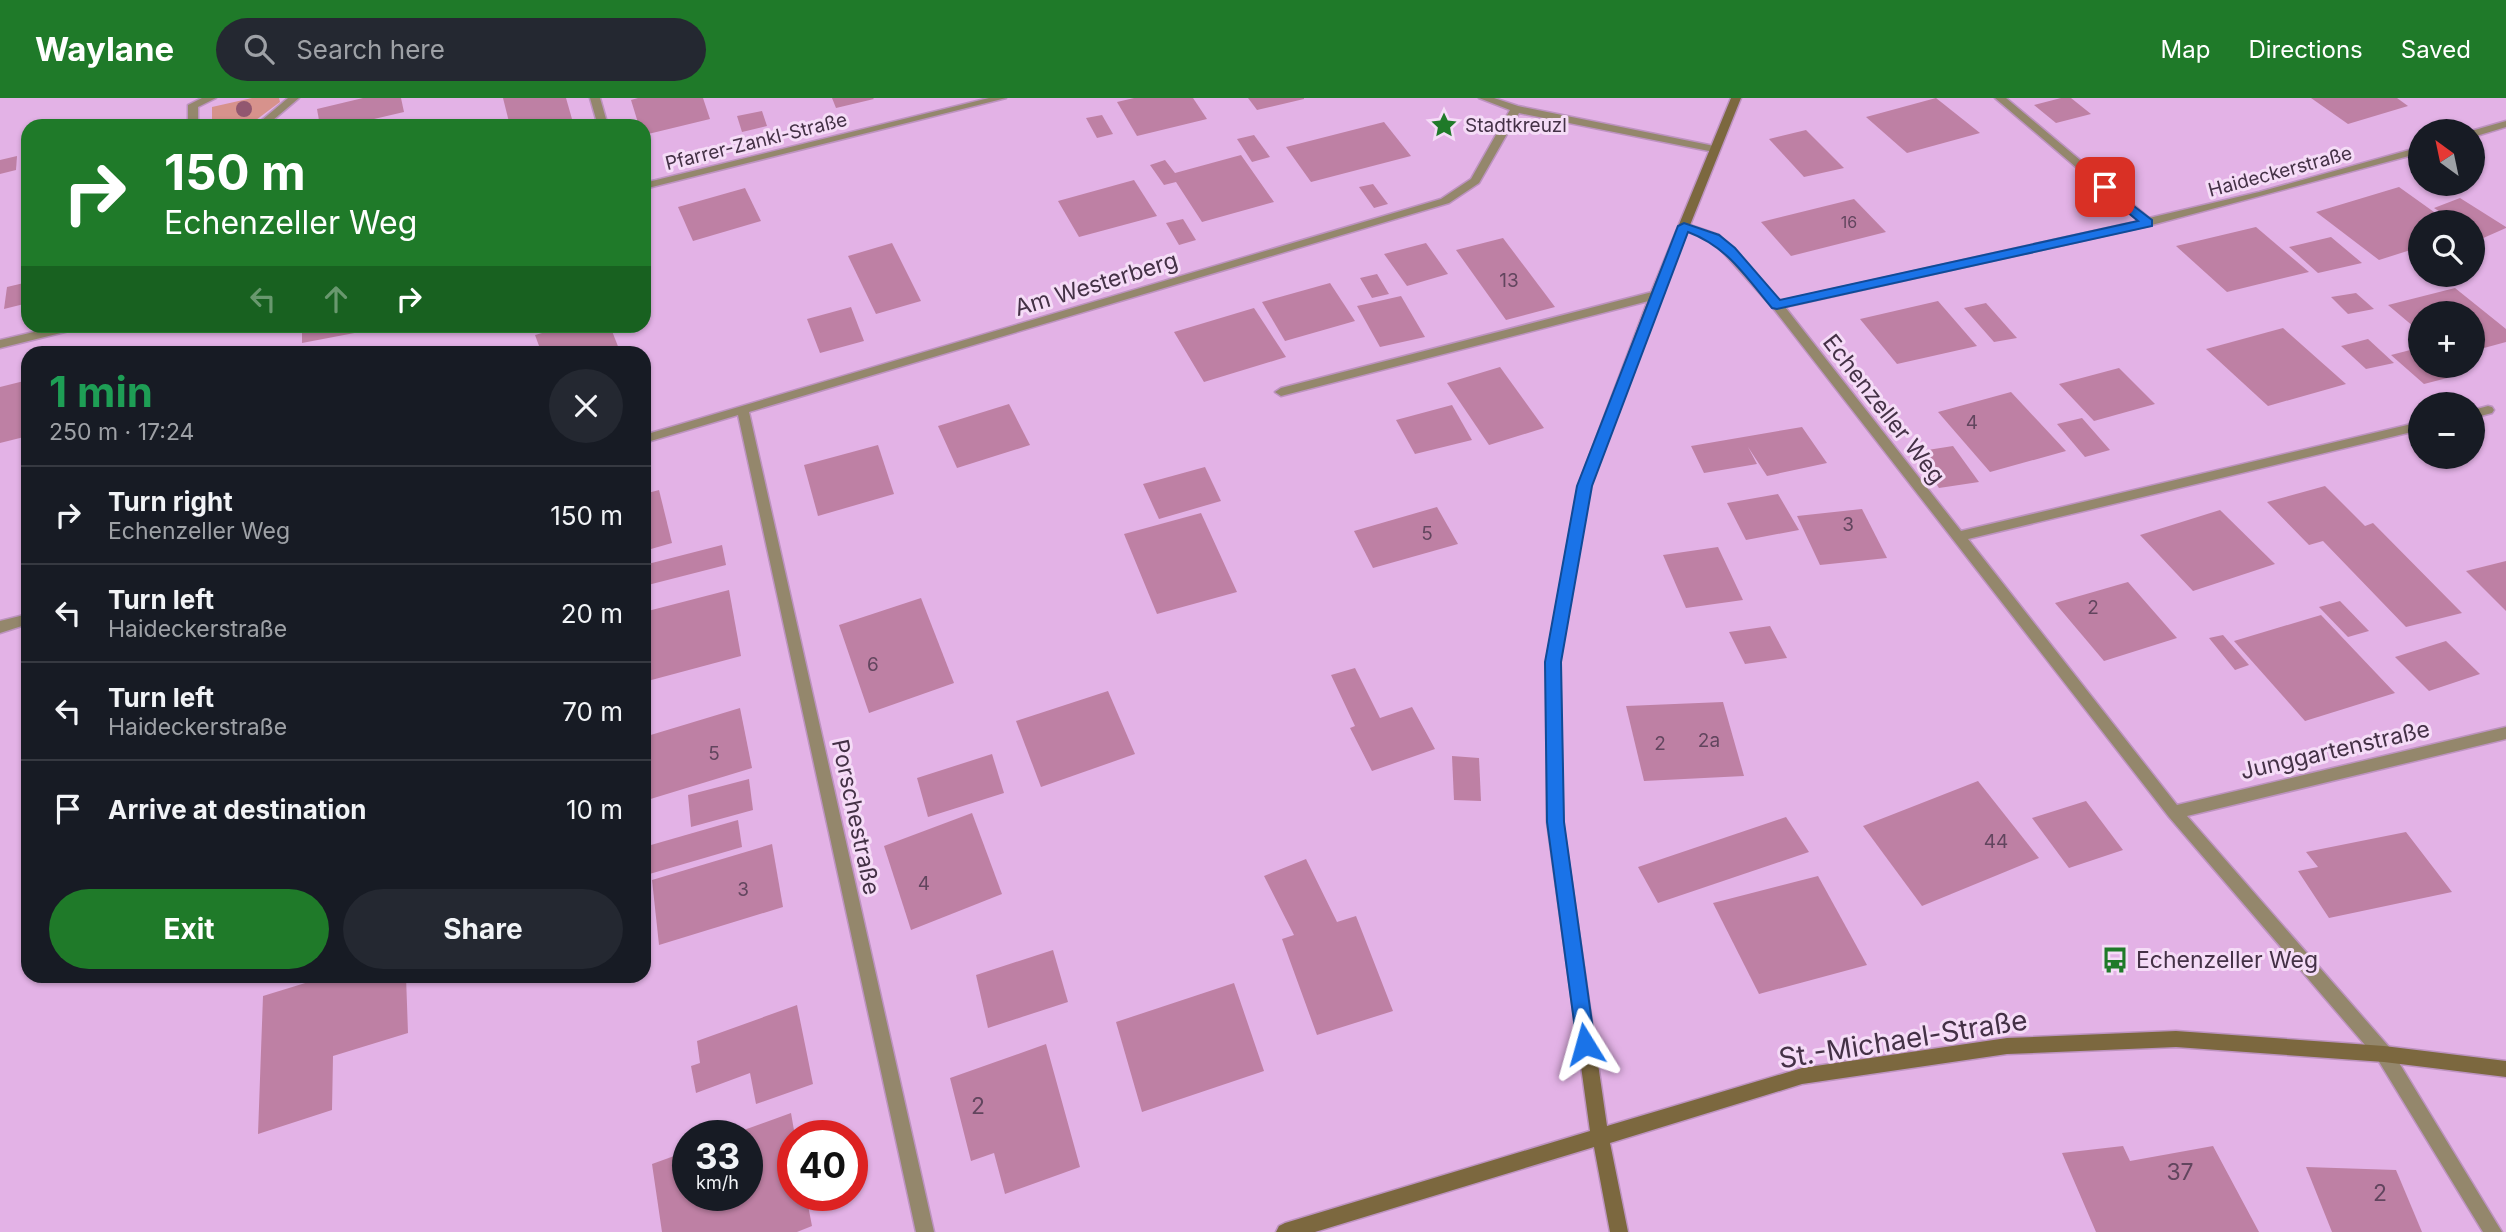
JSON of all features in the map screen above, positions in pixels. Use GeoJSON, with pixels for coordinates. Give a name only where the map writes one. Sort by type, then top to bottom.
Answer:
{"type":"FeatureCollection","features":[{"type":"Feature","properties":{"kind":"street"},"geometry":{"type":"LineString","coordinates":[[193,119],[193,105],[211,98]]}},
{"type":"Feature","properties":{"kind":"street"},"geometry":{"type":"LineString","coordinates":[[268,119],[294,98]]}},
{"type":"Feature","properties":{"kind":"street"},"geometry":{"type":"LineString","coordinates":[[595,98],[601,119]]}},
{"type":"Feature","properties":{"kind":"street","name":"Pfarrer-Zankl-Straße"},"geometry":{"type":"LineString","coordinates":[[651,184],[999,98]]}},
{"type":"Feature","properties":{"kind":"street"},"geometry":{"type":"LineString","coordinates":[[1484,98],[1516,109],[1714,149]]}},
{"type":"Feature","properties":{"kind":"street"},"geometry":{"type":"LineString","coordinates":[[1619,1232],[1599,1136],[1555,822],[1553,662],[1584,486],[1656,295],[1736,98]]}},
{"type":"Feature","properties":{"kind":"street"},"geometry":{"type":"LineString","coordinates":[[2000,98],[2147,223]]}},
{"type":"Feature","properties":{"kind":"street","name":"Am Westerberg"},"geometry":{"type":"LineString","coordinates":[[651,437],[1445,201],[1475,181],[1516,109]]}},
{"type":"Feature","properties":{"kind":"street"},"geometry":{"type":"LineString","coordinates":[[2485,130],[2506,124]]}},
{"type":"Feature","properties":{"kind":"street","name":"Haideckerstraße"},"geometry":{"type":"LineString","coordinates":[[1777,305],[2147,223],[2314,182],[2408,154]]}},
{"type":"Feature","properties":{"kind":"street","name":"Echenzeller Weg"},"geometry":{"type":"LineString","coordinates":[[1684,226],[1715,237],[1777,305],[2174,812],[2384,1054],[2493,1232]]}},
{"type":"Feature","properties":{"kind":"street"},"geometry":{"type":"LineString","coordinates":[[1281,392],[1656,295]]}},
{"type":"Feature","properties":{"kind":"street"},"geometry":{"type":"LineString","coordinates":[[0,344],[45,333]]}},
{"type":"Feature","properties":{"kind":"street","name":"Porschestraße"},"geometry":{"type":"LineString","coordinates":[[743,411],[925,1232]]}},
{"type":"Feature","properties":{"kind":"street"},"geometry":{"type":"LineString","coordinates":[[1957,537],[2408,429]]}},
{"type":"Feature","properties":{"kind":"street"},"geometry":{"type":"LineString","coordinates":[[0,627],[21,621]]}},
{"type":"Feature","properties":{"kind":"street","name":"Junggartenstraße"},"geometry":{"type":"LineString","coordinates":[[2174,812],[2506,733]]}},
{"type":"Feature","properties":{"kind":"street","name":"St.-Michael-Straße"},"geometry":{"type":"LineString","coordinates":[[1285,1232],[1802,1076],[2007,1046],[2176,1039],[2384,1054],[2506,1069]]}},
{"type":"Feature","properties":{"kind":"shaded area"},"geometry":{"type":"Polygon","coordinates":[[[252,98],[279,98],[280,102],[257,119],[212,119],[212,107],[252,98]]]}},
{"type":"Feature","properties":{"kind":"building"},"geometry":{"type":"Polygon","coordinates":[[[363,98],[401,98],[404,112],[374,119],[319,119],[317,109],[363,98]]]}},
{"type":"Feature","properties":{"kind":"building"},"geometry":{"type":"Polygon","coordinates":[[[503,98],[566,98],[572,119],[508,119],[503,98]]]}},
{"type":"Feature","properties":{"kind":"building"},"geometry":{"type":"Polygon","coordinates":[[[703,98],[710,119],[651,133],[651,119],[637,119],[631,100],[703,98]]]}},
{"type":"Feature","properties":{"kind":"building"},"geometry":{"type":"Polygon","coordinates":[[[832,98],[873,98],[874,99],[836,108],[832,98]]]}},
{"type":"Feature","properties":{"kind":"building"},"geometry":{"type":"Polygon","coordinates":[[[1134,98],[1193,98],[1207,119],[1137,136],[1117,102],[1134,98]]]}},
{"type":"Feature","properties":{"kind":"building"},"geometry":{"type":"Polygon","coordinates":[[[1248,98],[1304,98],[1304,99],[1257,110],[1248,98]]]}},
{"type":"Feature","properties":{"kind":"building"},"geometry":{"type":"Polygon","coordinates":[[[1936,98],[1980,133],[1907,153],[1866,117],[1936,98]]]}},
{"type":"Feature","properties":{"kind":"building"},"geometry":{"type":"Polygon","coordinates":[[[2071,98],[2091,114],[2056,123],[2034,105],[2071,98]]]}},
{"type":"Feature","properties":{"kind":"building"},"geometry":{"type":"Polygon","coordinates":[[[2311,98],[2397,98],[2408,106],[2348,124],[2311,98]]]}},
{"type":"Feature","properties":{"kind":"building"},"geometry":{"type":"Polygon","coordinates":[[[762,111],[767,126],[742,132],[737,116],[762,111]]]}},
{"type":"Feature","properties":{"kind":"building"},"geometry":{"type":"Polygon","coordinates":[[[1102,115],[1113,134],[1097,138],[1086,118],[1102,115]]]}},
{"type":"Feature","properties":{"kind":"building"},"geometry":{"type":"Polygon","coordinates":[[[1384,122],[1411,156],[1311,182],[1286,147],[1384,122]]]}},
{"type":"Feature","properties":{"kind":"building"},"geometry":{"type":"Polygon","coordinates":[[[1806,130],[1844,168],[1804,177],[1769,139],[1806,130]]]}},
{"type":"Feature","properties":{"kind":"building"},"geometry":{"type":"Polygon","coordinates":[[[1254,135],[1270,157],[1252,162],[1237,139],[1254,135]]]}},
{"type":"Feature","properties":{"kind":"building"},"geometry":{"type":"Polygon","coordinates":[[[1241,155],[1274,202],[1202,222],[1176,182],[1164,185],[1150,165],[1165,160],[1175,173],[1241,155]]]}},
{"type":"Feature","properties":{"kind":"building"},"geometry":{"type":"Polygon","coordinates":[[[17,156],[16,170],[0,174],[0,160],[17,156]]]}},
{"type":"Feature","properties":{"kind":"building"},"geometry":{"type":"Polygon","coordinates":[[[1134,180],[1157,216],[1079,237],[1058,201],[1134,180]]]}},
{"type":"Feature","properties":{"kind":"building"},"geometry":{"type":"Polygon","coordinates":[[[1373,184],[1388,204],[1374,208],[1359,187],[1373,184]]]}},
{"type":"Feature","properties":{"kind":"building"},"geometry":{"type":"Polygon","coordinates":[[[2399,187],[2431,210],[2408,210],[2408,251],[2379,260],[2316,212],[2399,187]]]}},
{"type":"Feature","properties":{"kind":"building"},"geometry":{"type":"Polygon","coordinates":[[[745,188],[761,221],[693,241],[678,207],[745,188]]]}},
{"type":"Feature","properties":{"kind":"building"},"geometry":{"type":"Polygon","coordinates":[[[2460,198],[2479,210],[2437,210],[2434,208],[2460,198]]]}},
{"type":"Feature","properties":{"kind":"building"},"geometry":{"type":"Polygon","coordinates":[[[1854,199],[1886,232],[1791,256],[1761,222],[1854,199]]]}},
{"type":"Feature","properties":{"kind":"building"},"geometry":{"type":"Polygon","coordinates":[[[2485,214],[2506,227],[2485,237],[2485,214]]]}},
{"type":"Feature","properties":{"kind":"building"},"geometry":{"type":"Polygon","coordinates":[[[1183,219],[1196,240],[1179,245],[1166,223],[1183,219]]]}},
{"type":"Feature","properties":{"kind":"building"},"geometry":{"type":"Polygon","coordinates":[[[2256,227],[2309,272],[2227,292],[2176,246],[2256,227]]]}},
{"type":"Feature","properties":{"kind":"building"},"geometry":{"type":"Polygon","coordinates":[[[2331,237],[2362,263],[2318,273],[2289,247],[2331,237]]]}},
{"type":"Feature","properties":{"kind":"building"},"geometry":{"type":"Polygon","coordinates":[[[1503,238],[1555,307],[1506,320],[1456,250],[1503,238]]]}},
{"type":"Feature","properties":{"kind":"building"},"geometry":{"type":"Polygon","coordinates":[[[892,243],[921,301],[876,314],[848,256],[892,243]]]}},
{"type":"Feature","properties":{"kind":"building"},"geometry":{"type":"Polygon","coordinates":[[[1426,243],[1448,274],[1407,286],[1384,254],[1426,243]]]}},
{"type":"Feature","properties":{"kind":"building"},"geometry":{"type":"Polygon","coordinates":[[[1377,274],[1389,294],[1372,298],[1360,278],[1377,274]]]}},
{"type":"Feature","properties":{"kind":"building"},"geometry":{"type":"Polygon","coordinates":[[[1330,283],[1355,321],[1285,341],[1262,302],[1330,283]]]}},
{"type":"Feature","properties":{"kind":"building"},"geometry":{"type":"Polygon","coordinates":[[[21,284],[21,305],[4,309],[7,287],[21,284]]]}},
{"type":"Feature","properties":{"kind":"building"},"geometry":{"type":"Polygon","coordinates":[[[2455,288],[2471,301],[2408,301],[2408,322],[2388,305],[2455,288]]]}},
{"type":"Feature","properties":{"kind":"building"},"geometry":{"type":"Polygon","coordinates":[[[2356,293],[2374,309],[2348,314],[2331,297],[2356,293]]]}},
{"type":"Feature","properties":{"kind":"building"},"geometry":{"type":"Polygon","coordinates":[[[1401,296],[1425,337],[1380,347],[1357,306],[1401,296]]]}},
{"type":"Feature","properties":{"kind":"building"},"geometry":{"type":"Polygon","coordinates":[[[1938,301],[1977,346],[1897,364],[1860,319],[1938,301]]]}},
{"type":"Feature","properties":{"kind":"building"},"geometry":{"type":"Polygon","coordinates":[[[1986,303],[2017,338],[1994,342],[1964,308],[1986,303]]]}},
{"type":"Feature","properties":{"kind":"building"},"geometry":{"type":"Polygon","coordinates":[[[851,307],[864,341],[820,353],[807,319],[851,307]]]}},
{"type":"Feature","properties":{"kind":"building"},"geometry":{"type":"Polygon","coordinates":[[[1254,308],[1286,357],[1204,382],[1174,332],[1254,308]]]}},
{"type":"Feature","properties":{"kind":"building"},"geometry":{"type":"Polygon","coordinates":[[[2485,312],[2506,329],[2506,342],[2485,348],[2485,312]]]}},
{"type":"Feature","properties":{"kind":"building"},"geometry":{"type":"Polygon","coordinates":[[[2283,328],[2346,384],[2268,406],[2206,349],[2283,328]]]}},
{"type":"Feature","properties":{"kind":"building"},"geometry":{"type":"Polygon","coordinates":[[[302,333],[354,333],[302,343],[302,333]]]}},
{"type":"Feature","properties":{"kind":"building"},"geometry":{"type":"Polygon","coordinates":[[[613,333],[618,346],[539,346],[535,335],[613,333]]]}},
{"type":"Feature","properties":{"kind":"building"},"geometry":{"type":"Polygon","coordinates":[[[2368,339],[2394,363],[2366,369],[2341,346],[2368,339]]]}},
{"type":"Feature","properties":{"kind":"building"},"geometry":{"type":"Polygon","coordinates":[[[2408,351],[2408,370],[2391,355],[2408,351]]]}},
{"type":"Feature","properties":{"kind":"building"},"geometry":{"type":"Polygon","coordinates":[[[1500,367],[1544,428],[1489,445],[1447,383],[1500,367]]]}},
{"type":"Feature","properties":{"kind":"building"},"geometry":{"type":"Polygon","coordinates":[[[2119,368],[2155,404],[2094,421],[2059,384],[2119,368]]]}},
{"type":"Feature","properties":{"kind":"building"},"geometry":{"type":"Polygon","coordinates":[[[2417,378],[2447,378],[2424,384],[2417,378]]]}},
{"type":"Feature","properties":{"kind":"building"},"geometry":{"type":"Polygon","coordinates":[[[21,382],[21,438],[0,443],[0,387],[21,382]]]}},
{"type":"Feature","properties":{"kind":"building"},"geometry":{"type":"Polygon","coordinates":[[[2011,392],[2066,451],[1990,472],[1938,412],[2011,392]]]}},
{"type":"Feature","properties":{"kind":"building"},"geometry":{"type":"Polygon","coordinates":[[[1009,404],[1030,445],[957,468],[938,426],[1009,404]]]}},
{"type":"Feature","properties":{"kind":"building"},"geometry":{"type":"Polygon","coordinates":[[[1452,405],[1472,440],[1415,454],[1396,420],[1452,405]]]}},
{"type":"Feature","properties":{"kind":"building"},"geometry":{"type":"Polygon","coordinates":[[[2082,418],[2110,450],[2085,457],[2057,424],[2082,418]]]}},
{"type":"Feature","properties":{"kind":"building"},"geometry":{"type":"Polygon","coordinates":[[[1802,427],[1827,463],[1767,476],[1748,447],[1757,464],[1704,473],[1691,446],[1802,427]]]}},
{"type":"Feature","properties":{"kind":"building"},"geometry":{"type":"Polygon","coordinates":[[[878,445],[894,494],[818,516],[804,465],[878,445]]]}},
{"type":"Feature","properties":{"kind":"building"},"geometry":{"type":"Polygon","coordinates":[[[1953,446],[1979,482],[1939,488],[1915,452],[1953,446]]]}},
{"type":"Feature","properties":{"kind":"building"},"geometry":{"type":"Polygon","coordinates":[[[1205,467],[1221,501],[1159,519],[1143,484],[1205,467]]]}},
{"type":"Feature","properties":{"kind":"building"},"geometry":{"type":"Polygon","coordinates":[[[2325,486],[2365,526],[2373,523],[2462,613],[2406,627],[2323,541],[2309,545],[2267,502],[2325,486]]]}},
{"type":"Feature","properties":{"kind":"building"},"geometry":{"type":"Polygon","coordinates":[[[659,490],[672,543],[651,549],[651,492],[659,490]]]}},
{"type":"Feature","properties":{"kind":"building"},"geometry":{"type":"Polygon","coordinates":[[[1778,494],[1799,530],[1746,540],[1727,503],[1778,494]]]}},
{"type":"Feature","properties":{"kind":"building"},"geometry":{"type":"Polygon","coordinates":[[[1437,507],[1458,544],[1373,568],[1354,531],[1437,507]]]}},
{"type":"Feature","properties":{"kind":"building"},"geometry":{"type":"Polygon","coordinates":[[[1862,509],[1887,558],[1820,565],[1797,516],[1862,509]]]}},
{"type":"Feature","properties":{"kind":"building"},"geometry":{"type":"Polygon","coordinates":[[[2220,510],[2275,564],[2193,591],[2140,535],[2220,510]]]}},
{"type":"Feature","properties":{"kind":"building"},"geometry":{"type":"Polygon","coordinates":[[[1201,513],[1237,592],[1157,614],[1124,534],[1201,513]]]}},
{"type":"Feature","properties":{"kind":"building"},"geometry":{"type":"Polygon","coordinates":[[[722,545],[726,565],[651,584],[651,563],[722,545]]]}},
{"type":"Feature","properties":{"kind":"building"},"geometry":{"type":"Polygon","coordinates":[[[1718,547],[1743,600],[1686,608],[1663,555],[1718,547]]]}},
{"type":"Feature","properties":{"kind":"building"},"geometry":{"type":"Polygon","coordinates":[[[2506,561],[2506,611],[2466,571],[2506,561]]]}},
{"type":"Feature","properties":{"kind":"building"},"geometry":{"type":"Polygon","coordinates":[[[2128,582],[2177,638],[2104,661],[2055,603],[2128,582]]]}},
{"type":"Feature","properties":{"kind":"building"},"geometry":{"type":"Polygon","coordinates":[[[729,590],[741,656],[651,680],[651,610],[729,590]]]}},
{"type":"Feature","properties":{"kind":"building"},"geometry":{"type":"Polygon","coordinates":[[[921,598],[954,683],[869,713],[839,625],[921,598]]]}},
{"type":"Feature","properties":{"kind":"building"},"geometry":{"type":"Polygon","coordinates":[[[2340,601],[2369,631],[2348,637],[2319,607],[2340,601]]]}},
{"type":"Feature","properties":{"kind":"building"},"geometry":{"type":"Polygon","coordinates":[[[2321,615],[2395,693],[2305,721],[2234,641],[2321,615]]]}},
{"type":"Feature","properties":{"kind":"building"},"geometry":{"type":"Polygon","coordinates":[[[1770,626],[1787,658],[1745,664],[1729,632],[1770,626]]]}},
{"type":"Feature","properties":{"kind":"building"},"geometry":{"type":"Polygon","coordinates":[[[2223,635],[2249,665],[2235,670],[2209,638],[2223,635]]]}},
{"type":"Feature","properties":{"kind":"building"},"geometry":{"type":"Polygon","coordinates":[[[2446,641],[2480,674],[2429,691],[2395,657],[2446,641]]]}},
{"type":"Feature","properties":{"kind":"building"},"geometry":{"type":"Polygon","coordinates":[[[1355,668],[1380,718],[1412,707],[1435,749],[1372,771],[1350,728],[1355,726],[1331,675],[1355,668]]]}},
{"type":"Feature","properties":{"kind":"building"},"geometry":{"type":"Polygon","coordinates":[[[1108,691],[1135,754],[1041,787],[1016,721],[1108,691]]]}},
{"type":"Feature","properties":{"kind":"building"},"geometry":{"type":"Polygon","coordinates":[[[1723,702],[1744,776],[1644,781],[1626,706],[1723,702]]]}},
{"type":"Feature","properties":{"kind":"building"},"geometry":{"type":"Polygon","coordinates":[[[740,708],[752,768],[651,799],[651,735],[740,708]]]}},
{"type":"Feature","properties":{"kind":"building"},"geometry":{"type":"Polygon","coordinates":[[[992,754],[1004,793],[928,817],[917,778],[992,754]]]}},
{"type":"Feature","properties":{"kind":"building"},"geometry":{"type":"Polygon","coordinates":[[[1452,756],[1479,758],[1481,801],[1454,800],[1452,756]]]}},
{"type":"Feature","properties":{"kind":"building"},"geometry":{"type":"Polygon","coordinates":[[[749,779],[753,810],[691,827],[688,795],[749,779]]]}},
{"type":"Feature","properties":{"kind":"building"},"geometry":{"type":"Polygon","coordinates":[[[1978,781],[2039,858],[1922,906],[1863,826],[1978,781]]]}},
{"type":"Feature","properties":{"kind":"building"},"geometry":{"type":"Polygon","coordinates":[[[2086,801],[2123,850],[2069,868],[2032,818],[2086,801]]]}},
{"type":"Feature","properties":{"kind":"building"},"geometry":{"type":"Polygon","coordinates":[[[972,813],[1002,894],[911,930],[884,846],[972,813]]]}},
{"type":"Feature","properties":{"kind":"building"},"geometry":{"type":"Polygon","coordinates":[[[1786,817],[1809,852],[1658,903],[1638,867],[1786,817]]]}},
{"type":"Feature","properties":{"kind":"building"},"geometry":{"type":"Polygon","coordinates":[[[738,820],[742,847],[651,874],[651,845],[738,820]]]}},
{"type":"Feature","properties":{"kind":"building"},"geometry":{"type":"Polygon","coordinates":[[[2406,832],[2452,892],[2329,918],[2298,871],[2318,867],[2306,852],[2406,832]]]}},
{"type":"Feature","properties":{"kind":"building"},"geometry":{"type":"Polygon","coordinates":[[[772,844],[783,907],[659,945],[652,880],[772,844]]]}},
{"type":"Feature","properties":{"kind":"building"},"geometry":{"type":"Polygon","coordinates":[[[1306,859],[1337,922],[1356,916],[1393,1011],[1317,1035],[1282,939],[1294,935],[1264,876],[1306,859]]]}},
{"type":"Feature","properties":{"kind":"building"},"geometry":{"type":"Polygon","coordinates":[[[1818,876],[1867,965],[1759,994],[1713,903],[1818,876]]]}},
{"type":"Feature","properties":{"kind":"building"},"geometry":{"type":"Polygon","coordinates":[[[1053,950],[1068,1002],[988,1028],[976,975],[1053,950]]]}},
{"type":"Feature","properties":{"kind":"building"},"geometry":{"type":"Polygon","coordinates":[[[305,983],[406,983],[408,1033],[333,1056],[332,1110],[258,1134],[263,996],[305,983]]]}},
{"type":"Feature","properties":{"kind":"building"},"geometry":{"type":"Polygon","coordinates":[[[1234,983],[1264,1071],[1142,1112],[1116,1022],[1234,983]]]}},
{"type":"Feature","properties":{"kind":"building"},"geometry":{"type":"Polygon","coordinates":[[[797,1005],[813,1084],[756,1104],[750,1073],[696,1093],[691,1066],[700,1063],[697,1041],[797,1005]]]}},
{"type":"Feature","properties":{"kind":"building"},"geometry":{"type":"Polygon","coordinates":[[[1046,1044],[1080,1167],[1005,1194],[994,1153],[971,1161],[950,1078],[1046,1044]]]}},
{"type":"Feature","properties":{"kind":"building"},"geometry":{"type":"Polygon","coordinates":[[[791,1113],[792,1120],[777,1120],[777,1211],[809,1211],[812,1226],[797,1232],[662,1232],[652,1164],[672,1157],[672,1211],[763,1211],[763,1123],[791,1113]]]}},
{"type":"Feature","properties":{"kind":"building"},"geometry":{"type":"Polygon","coordinates":[[[2123,1146],[2130,1161],[2213,1146],[2259,1232],[2096,1232],[2062,1153],[2123,1146]]]}},
{"type":"Feature","properties":{"kind":"building"},"geometry":{"type":"Polygon","coordinates":[[[2306,1167],[2396,1170],[2422,1232],[2332,1232],[2306,1167]]]}},
{"type":"Feature","properties":{"kind":"place","name":"Stadtkreuzl"},"geometry":{"type":"Point","coordinates":[1444,125]}},
{"type":"Feature","properties":{"kind":"place","name":"Echenzeller Weg"},"geometry":{"type":"Point","coordinates":[2115,960]}},
{"type":"Feature","properties":{"kind":"route"},"geometry":{"type":"LineString","coordinates":[[1585,1044],[1555,822],[1553,662],[1584,486],[1684,226],[1715,237],[1777,305],[2147,223],[2105,187]]}}]}
